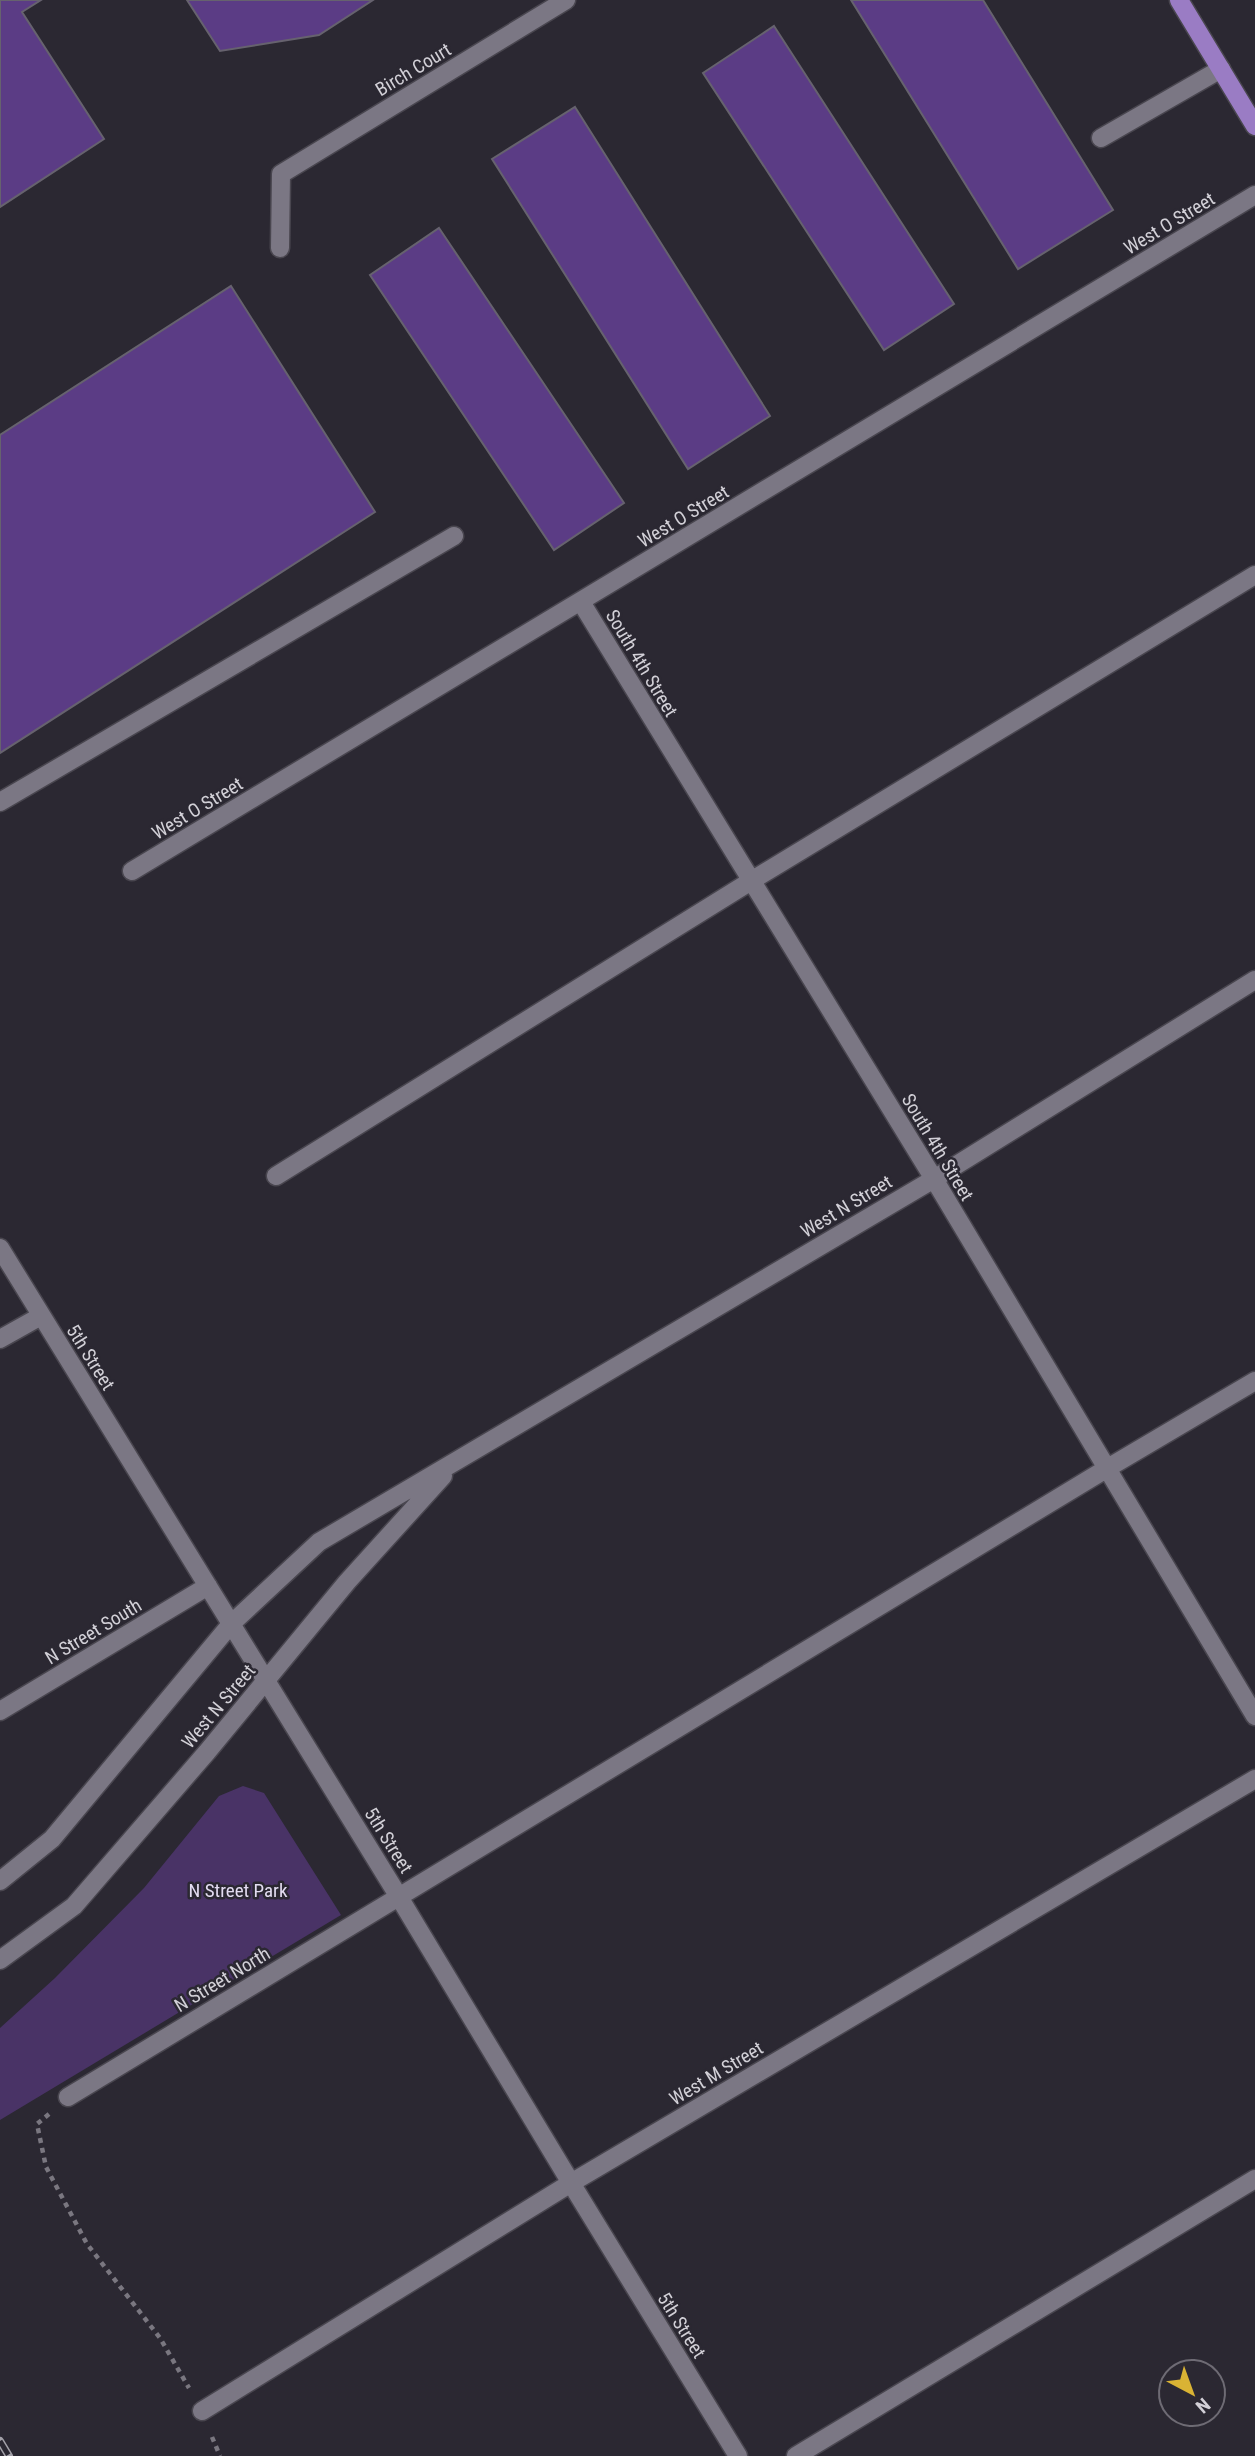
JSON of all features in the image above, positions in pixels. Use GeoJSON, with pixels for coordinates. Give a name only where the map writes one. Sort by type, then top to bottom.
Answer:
{"type":"FeatureCollection","features":[{"type":"Feature","properties":{"kind":"main road"},"geometry":{"type":"LineString","coordinates":[[1179,0],[1254,123]]}},
{"type":"Feature","properties":{"kind":"street","name":"Birch Court"},"geometry":{"type":"LineString","coordinates":[[280,248],[281,174],[566,0]]}},
{"type":"Feature","properties":{"kind":"street"},"geometry":{"type":"LineString","coordinates":[[1101,138],[1221,69]]}},
{"type":"Feature","properties":{"kind":"street","name":"West O Street"},"geometry":{"type":"LineString","coordinates":[[132,871],[1255,195]]}},
{"type":"Feature","properties":{"kind":"street"},"geometry":{"type":"LineString","coordinates":[[0,802],[454,536]]}},
{"type":"Feature","properties":{"kind":"street"},"geometry":{"type":"LineString","coordinates":[[276,1176],[751,881],[1255,575]]}},
{"type":"Feature","properties":{"kind":"street","name":"South 4th Street"},"geometry":{"type":"LineString","coordinates":[[580,602],[934,1179],[1255,1716]]}},
{"type":"Feature","properties":{"kind":"street","name":"West N Street"},"geometry":{"type":"LineString","coordinates":[[0,1881],[52,1839],[231,1624],[319,1542],[934,1179],[1255,980]]}},
{"type":"Feature","properties":{"kind":"street","name":"5th Street"},"geometry":{"type":"LineString","coordinates":[[0,1248],[399,1896],[570,2183],[738,2456]]}},
{"type":"Feature","properties":{"kind":"street"},"geometry":{"type":"LineString","coordinates":[[0,1339],[41,1315]]}},
{"type":"Feature","properties":{"kind":"street","name":"N Street North"},"geometry":{"type":"LineString","coordinates":[[68,2097],[1255,1381]]}},
{"type":"Feature","properties":{"kind":"street","name":"West N Street"},"geometry":{"type":"LineString","coordinates":[[0,1960],[74,1906],[207,1752],[347,1582],[455,1463]]}},
{"type":"Feature","properties":{"kind":"street","name":"N Street South"},"geometry":{"type":"LineString","coordinates":[[0,1712],[208,1586]]}},
{"type":"Feature","properties":{"kind":"street","name":"West M Street"},"geometry":{"type":"LineString","coordinates":[[202,2411],[570,2183],[1255,1779]]}},
{"type":"Feature","properties":{"kind":"street"},"geometry":{"type":"LineString","coordinates":[[796,2456],[1255,2179]]}},
{"type":"Feature","properties":{"kind":"path"},"geometry":{"type":"LineString","coordinates":[[68,2097],[37,2124],[47,2167],[87,2244],[160,2338],[202,2411],[220,2456]]}},
{"type":"Feature","properties":{"kind":"green space","name":"N Street Park"},"geometry":{"type":"Polygon","coordinates":[[[243,1786],[264,1793],[341,1915],[0,2120],[0,2028],[55,1978],[144,1888],[219,1796],[243,1786]]]}},
{"type":"Feature","properties":{"kind":"building"},"geometry":{"type":"Polygon","coordinates":[[[0,0],[41,0],[22,12],[104,139],[0,207],[0,0]]]}},
{"type":"Feature","properties":{"kind":"building"},"geometry":{"type":"Polygon","coordinates":[[[187,0],[373,0],[319,35],[220,51],[187,0]]]}},
{"type":"Feature","properties":{"kind":"building"},"geometry":{"type":"Polygon","coordinates":[[[851,0],[983,0],[1113,210],[1018,269],[851,0]]]}},
{"type":"Feature","properties":{"kind":"building"},"geometry":{"type":"Polygon","coordinates":[[[774,26],[954,304],[884,350],[703,73],[774,26]]]}},
{"type":"Feature","properties":{"kind":"building"},"geometry":{"type":"Polygon","coordinates":[[[575,107],[770,416],[688,469],[492,159],[575,107]]]}},
{"type":"Feature","properties":{"kind":"building"},"geometry":{"type":"Polygon","coordinates":[[[439,228],[624,503],[554,550],[370,275],[439,228]]]}},
{"type":"Feature","properties":{"kind":"building"},"geometry":{"type":"Polygon","coordinates":[[[231,286],[375,512],[0,753],[0,435],[231,286]]]}},
{"type":"Feature","properties":{"kind":"railway"},"geometry":{"type":"LineString","coordinates":[[0,2441],[9,2456]]}}]}
